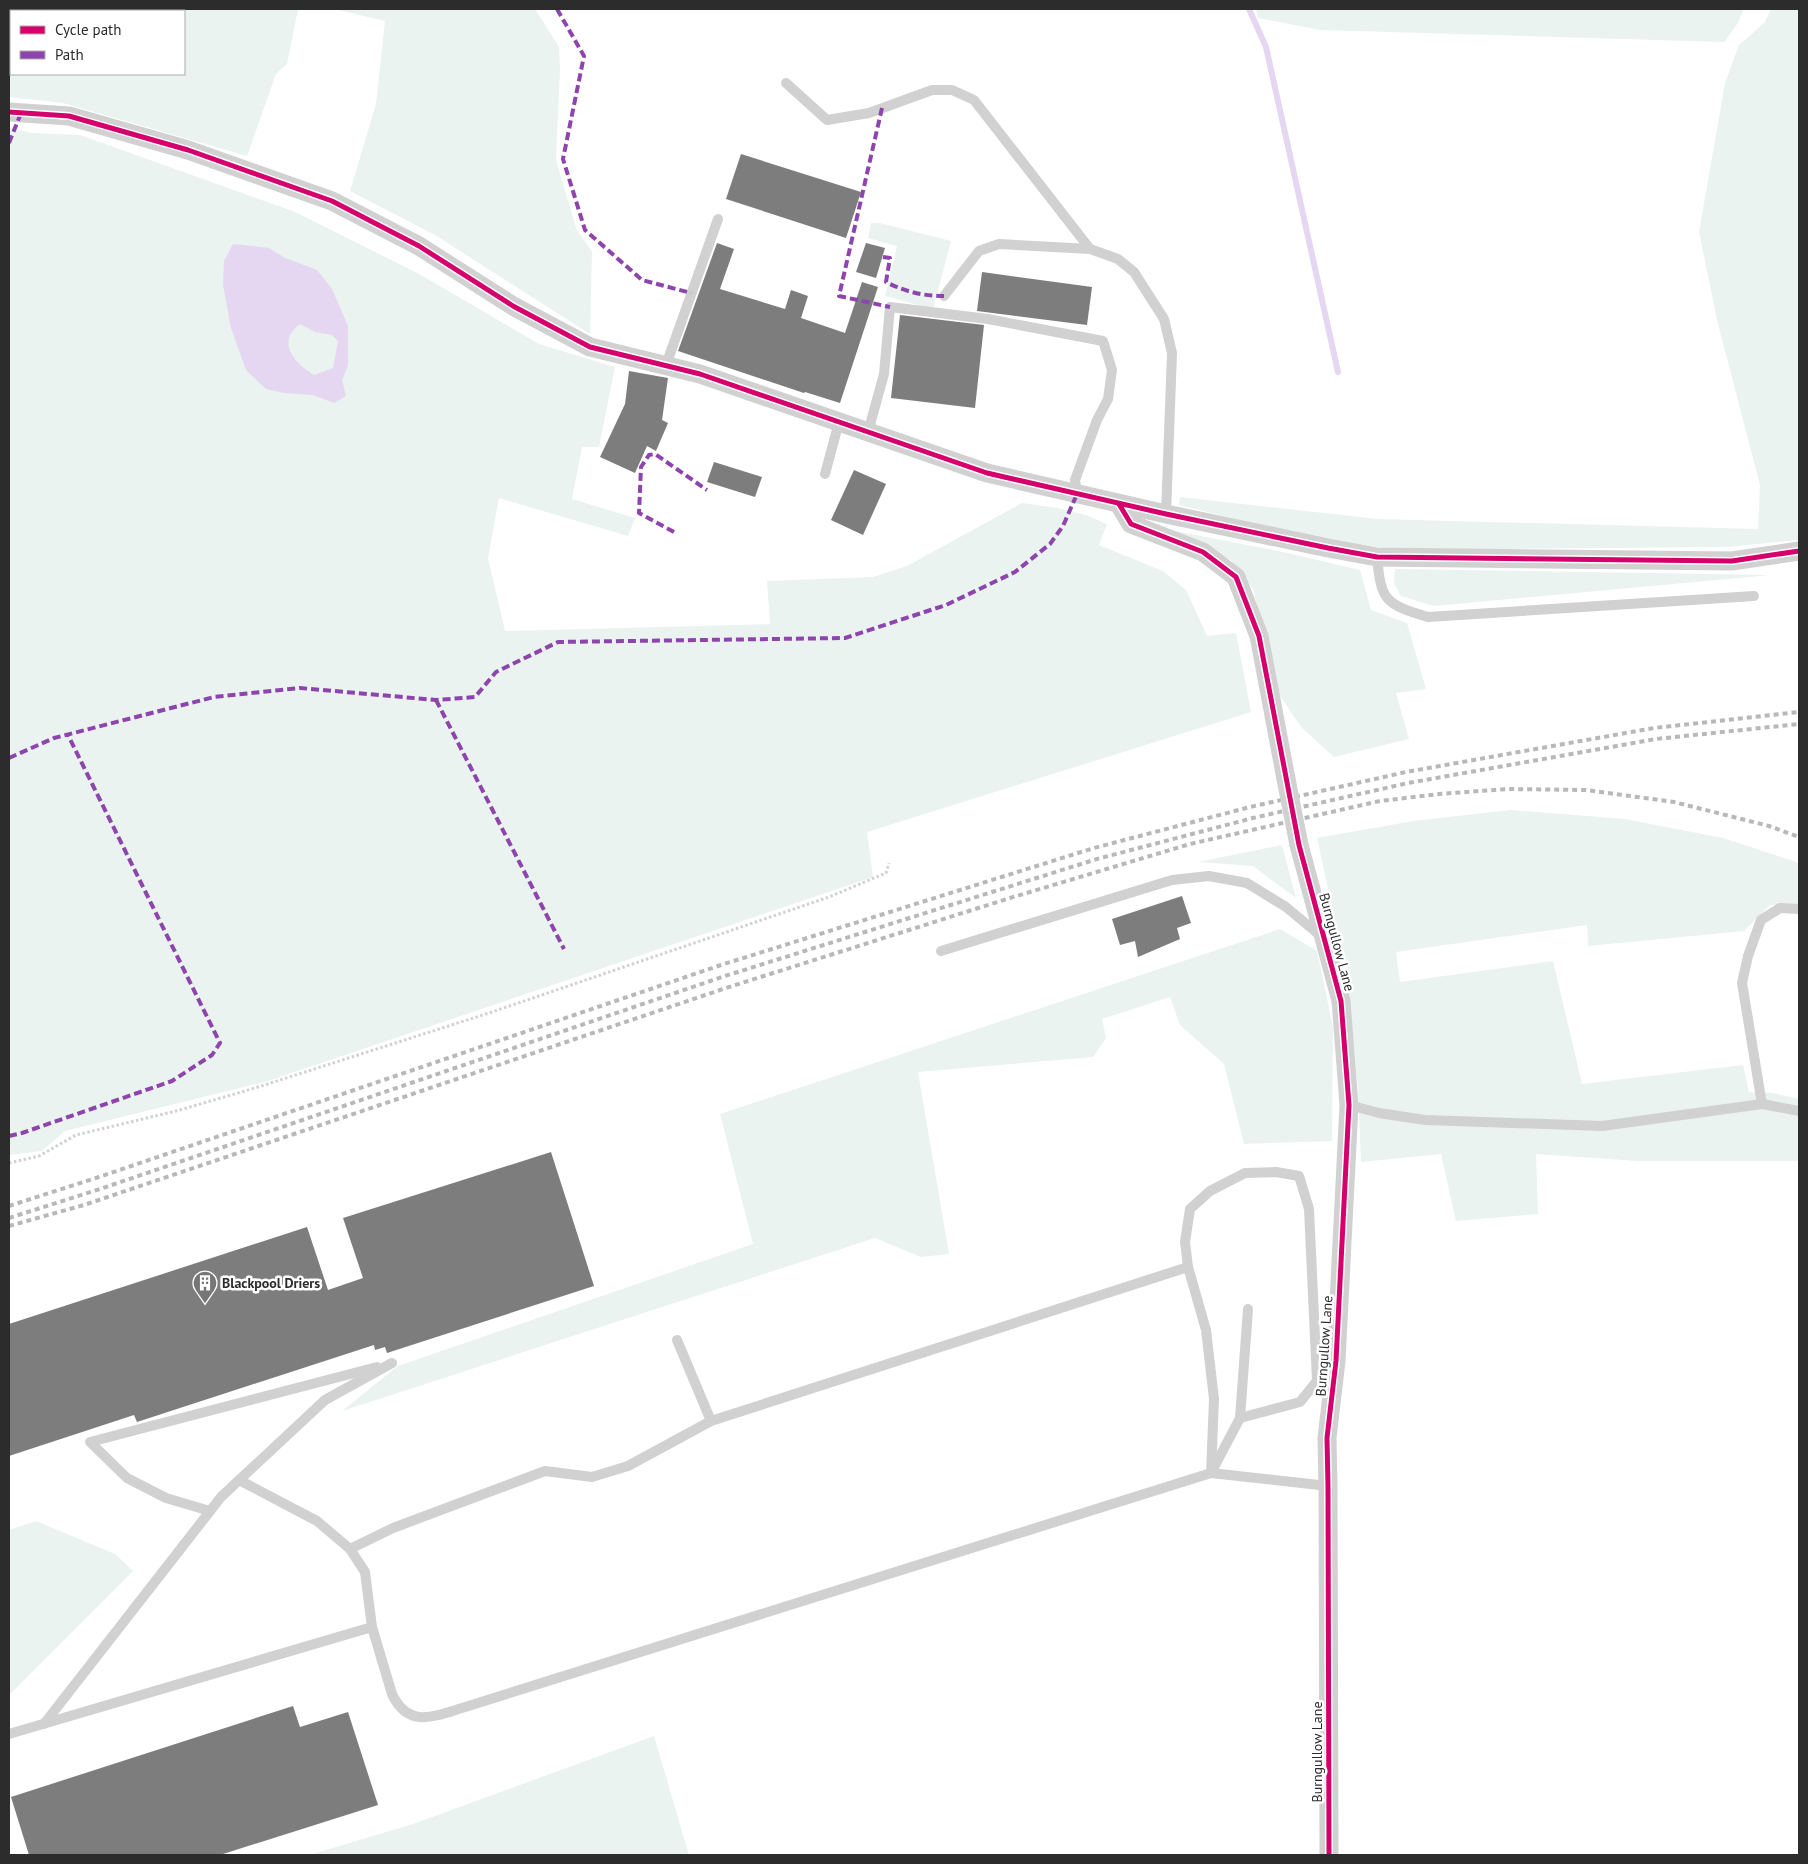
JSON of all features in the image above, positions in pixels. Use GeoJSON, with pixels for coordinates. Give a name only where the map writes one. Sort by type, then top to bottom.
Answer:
{"type":"FeatureCollection","features":[{"type":"Feature","properties":{"kind":"street"},"geometry":{"type":"LineString","coordinates":[[9,112],[69,116],[188,150],[332,201],[418,246],[514,306],[590,347],[700,374],[988,473],[1119,504],[1377,557],[1732,561],[1799,551]]}},
{"type":"Feature","properties":{"kind":"street","name":"Burngullow Lane"},"geometry":{"type":"LineString","coordinates":[[1119,504],[1132,524],[1202,552],[1236,577],[1259,636],[1299,845],[1341,1001],[1349,1105],[1336,1361],[1326,1438],[1328,1486],[1329,1855]]}},
{"type":"Feature","properties":{"kind":"lane"},"geometry":{"type":"LineString","coordinates":[[786,83],[828,120],[869,113],[932,90],[952,90],[974,100],[1090,249]]}},
{"type":"Feature","properties":{"kind":"lane"},"geometry":{"type":"LineString","coordinates":[[666,365],[718,219]]}},
{"type":"Feature","properties":{"kind":"lane"},"geometry":{"type":"LineString","coordinates":[[944,296],[979,251],[999,244],[1090,249],[1118,259],[1134,272],[1164,318],[1172,353],[1166,514]]}},
{"type":"Feature","properties":{"kind":"lane"},"geometry":{"type":"LineString","coordinates":[[868,432],[884,374],[890,307],[988,318],[1103,341],[1112,370],[1108,399],[1097,420],[1074,480],[1077,494]]}},
{"type":"Feature","properties":{"kind":"lane"},"geometry":{"type":"LineString","coordinates":[[825,474],[839,422]]}},
{"type":"Feature","properties":{"kind":"lane"},"geometry":{"type":"LineString","coordinates":[[1377,557],[1379,583],[1385,598],[1404,610],[1428,617],[1754,596]]}},
{"type":"Feature","properties":{"kind":"lane"},"geometry":{"type":"LineString","coordinates":[[941,951],[1172,880],[1209,876],[1247,884],[1286,906],[1324,939]]}},
{"type":"Feature","properties":{"kind":"lane"},"geometry":{"type":"LineString","coordinates":[[1762,1104],[1742,983],[1748,956],[1761,920],[1780,908],[1799,908]]}},
{"type":"Feature","properties":{"kind":"lane"},"geometry":{"type":"LineString","coordinates":[[1349,1105],[1380,1113],[1425,1120],[1602,1126],[1762,1104],[1799,1111]]}},
{"type":"Feature","properties":{"kind":"lane"},"geometry":{"type":"LineString","coordinates":[[1211,1473],[1214,1399],[1206,1330],[1188,1267],[1185,1242],[1190,1209],[1210,1192],[1245,1173],[1276,1172],[1299,1176],[1309,1209],[1317,1381],[1300,1402],[1240,1418]]}},
{"type":"Feature","properties":{"kind":"lane"},"geometry":{"type":"LineString","coordinates":[[350,1549],[393,1528],[544,1472],[592,1477],[628,1466],[712,1421],[1188,1267]]}},
{"type":"Feature","properties":{"kind":"lane"},"geometry":{"type":"LineString","coordinates":[[1211,1473],[1240,1418],[1248,1309]]}},
{"type":"Feature","properties":{"kind":"lane"},"geometry":{"type":"LineString","coordinates":[[677,1340],[712,1421]]}},
{"type":"Feature","properties":{"kind":"lane"},"geometry":{"type":"LineString","coordinates":[[44,1724],[210,1511],[221,1496],[325,1400],[392,1363],[90,1442],[127,1478],[166,1498],[210,1511]]}},
{"type":"Feature","properties":{"kind":"lane"},"geometry":{"type":"LineString","coordinates":[[239,1480],[317,1521],[350,1549],[365,1572],[372,1627],[396,1704],[405,1712],[421,1718],[432,1717],[1211,1473],[1328,1486]]}},
{"type":"Feature","properties":{"kind":"lane"},"geometry":{"type":"LineString","coordinates":[[9,1734],[372,1627]]}},
{"type":"Feature","properties":{"kind":"path"},"geometry":{"type":"LineString","coordinates":[[9,1163],[39,1156],[76,1135],[176,1111],[255,1088],[498,1010],[829,897],[886,873],[889,863]]}},
{"type":"Feature","properties":{"kind":"shaded area"},"geometry":{"type":"Polygon","coordinates":[[[9,9],[298,9],[287,64],[276,74],[247,156],[63,103],[9,97],[9,9]]]}},
{"type":"Feature","properties":{"kind":"shaded area"},"geometry":{"type":"Polygon","coordinates":[[[334,9],[535,9],[559,47],[560,70],[556,160],[576,228],[592,252],[590,334],[435,235],[350,191],[376,104],[385,21],[334,9]]]}},
{"type":"Feature","properties":{"kind":"shaded area"},"geometry":{"type":"Polygon","coordinates":[[[1256,9],[1744,9],[1738,23],[1724,42],[1320,30],[1258,18],[1256,9]]]}},
{"type":"Feature","properties":{"kind":"shaded area"},"geometry":{"type":"Polygon","coordinates":[[[1771,9],[1799,9],[1799,540],[1728,547],[1399,550],[1322,540],[1179,505],[1180,497],[1378,519],[1758,529],[1760,485],[1717,320],[1699,232],[1725,83],[1739,45],[1765,22],[1771,9]]]}},
{"type":"Feature","properties":{"kind":"shaded area"},"geometry":{"type":"Polygon","coordinates":[[[9,127],[31,133],[80,135],[295,212],[421,275],[539,344],[615,367],[599,447],[582,447],[572,499],[635,518],[628,536],[499,498],[488,558],[505,631],[770,624],[767,581],[873,577],[907,566],[1022,503],[1058,508],[1086,515],[1107,524],[1099,545],[1163,571],[1186,590],[1207,636],[1236,633],[1251,712],[867,832],[873,877],[268,1081],[65,1131],[42,1151],[9,1155],[9,127]]]}},
{"type":"Feature","properties":{"kind":"shaded area"},"geometry":{"type":"Polygon","coordinates":[[[871,223],[880,223],[951,241],[933,309],[885,296],[897,246],[868,238],[871,223]]]}},
{"type":"Feature","properties":{"kind":"shaded area"},"geometry":{"type":"Polygon","coordinates":[[[233,244],[269,248],[285,258],[317,270],[332,289],[348,326],[348,366],[342,380],[346,396],[334,403],[313,395],[284,393],[266,389],[246,370],[231,328],[223,285],[224,261],[233,244]],[[300,324],[289,338],[290,352],[294,358],[314,375],[333,368],[338,341],[332,335],[315,332],[300,324]]]}},
{"type":"Feature","properties":{"kind":"shaded area"},"geometry":{"type":"Polygon","coordinates":[[[1170,530],[1283,552],[1360,570],[1371,610],[1407,623],[1426,689],[1396,693],[1409,739],[1334,757],[1302,728],[1278,693],[1253,589],[1231,560],[1170,530]]]}},
{"type":"Feature","properties":{"kind":"shaded area"},"geometry":{"type":"Polygon","coordinates":[[[1395,569],[1771,575],[1434,606],[1401,596],[1394,583],[1395,569]]]}},
{"type":"Feature","properties":{"kind":"shaded area"},"geometry":{"type":"Polygon","coordinates":[[[1510,810],[1625,819],[1723,838],[1799,863],[1799,904],[1770,905],[1744,931],[1588,946],[1587,925],[1396,952],[1400,982],[1553,961],[1582,1084],[1743,1065],[1749,1092],[1773,1093],[1799,1099],[1799,1161],[1638,1161],[1536,1154],[1538,1214],[1456,1221],[1441,1154],[1361,1162],[1358,1089],[1347,975],[1317,838],[1413,821],[1510,810]]]}},
{"type":"Feature","properties":{"kind":"shaded area"},"geometry":{"type":"Polygon","coordinates":[[[1282,845],[1296,898],[1253,866],[1198,862],[1282,845]]]}},
{"type":"Feature","properties":{"kind":"shaded area"},"geometry":{"type":"Polygon","coordinates":[[[1280,929],[1317,951],[1333,1027],[1332,1141],[1244,1144],[1224,1064],[1180,1025],[1170,997],[1102,1019],[1106,1038],[1093,1057],[918,1072],[949,1254],[921,1257],[875,1238],[342,1411],[398,1366],[753,1244],[720,1114],[1280,929]]]}},
{"type":"Feature","properties":{"kind":"shaded area"},"geometry":{"type":"Polygon","coordinates":[[[36,1521],[115,1554],[133,1571],[9,1695],[9,1530],[36,1521]]]}},
{"type":"Feature","properties":{"kind":"shaded area"},"geometry":{"type":"Polygon","coordinates":[[[654,1736],[689,1855],[309,1855],[413,1824],[654,1736]]]}},
{"type":"Feature","properties":{"kind":"building"},"geometry":{"type":"Polygon","coordinates":[[[741,154],[861,192],[846,238],[726,199],[741,154]]]}},
{"type":"Feature","properties":{"kind":"building"},"geometry":{"type":"Polygon","coordinates":[[[717,243],[734,249],[720,289],[785,309],[791,290],[808,296],[801,318],[845,333],[862,282],[878,287],[840,403],[678,351],[717,243]]]}},
{"type":"Feature","properties":{"kind":"building"},"geometry":{"type":"Polygon","coordinates":[[[866,243],[885,248],[876,278],[856,272],[866,243]]]}},
{"type":"Feature","properties":{"kind":"building"},"geometry":{"type":"Polygon","coordinates":[[[982,272],[1092,287],[1087,325],[977,311],[982,272]]]}},
{"type":"Feature","properties":{"kind":"building"},"geometry":{"type":"Polygon","coordinates":[[[900,315],[984,325],[975,408],[891,398],[900,315]]]}},
{"type":"Feature","properties":{"kind":"building"},"geometry":{"type":"Polygon","coordinates":[[[629,371],[668,378],[662,420],[668,423],[656,451],[647,446],[635,473],[600,457],[625,404],[629,371]]]}},
{"type":"Feature","properties":{"kind":"building"},"geometry":{"type":"Polygon","coordinates":[[[714,462],[762,477],[755,497],[707,482],[714,462]]]}},
{"type":"Feature","properties":{"kind":"building"},"geometry":{"type":"Polygon","coordinates":[[[854,470],[886,484],[863,535],[831,520],[854,470]]]}},
{"type":"Feature","properties":{"kind":"building"},"geometry":{"type":"Polygon","coordinates":[[[1182,896],[1191,923],[1177,928],[1180,939],[1138,957],[1135,941],[1120,945],[1112,919],[1182,896]]]}},
{"type":"Feature","properties":{"kind":"building","name":"Blackpool Driers"},"geometry":{"type":"Polygon","coordinates":[[[551,1152],[594,1286],[387,1353],[385,1347],[375,1350],[374,1345],[137,1422],[134,1415],[9,1456],[9,1324],[307,1227],[328,1290],[363,1278],[343,1218],[551,1152]]]}},
{"type":"Feature","properties":{"kind":"building"},"geometry":{"type":"Polygon","coordinates":[[[293,1706],[300,1727],[348,1712],[378,1805],[220,1855],[29,1855],[11,1797],[293,1706]]]}},
{"type":"Feature","properties":{"kind":"waterway"},"geometry":{"type":"LineString","coordinates":[[1249,9],[1266,47],[1338,372]]}},
{"type":"Feature","properties":{"kind":"railway"},"geometry":{"type":"LineString","coordinates":[[9,1206],[721,965],[1094,848],[1250,807],[1406,772],[1654,728],[1799,712]]}},
{"type":"Feature","properties":{"kind":"railway"},"geometry":{"type":"LineString","coordinates":[[9,1218],[103,1188],[725,976],[1097,859],[1253,818],[1408,783],[1656,739],[1799,724]]}},
{"type":"Feature","properties":{"kind":"railway"},"geometry":{"type":"LineString","coordinates":[[9,1226],[84,1205],[726,988],[1010,898],[1190,844],[1380,801],[1507,789],[1586,790],[1674,802],[1769,826],[1799,837]]}},
{"type":"Feature","properties":{"kind":"marked path"},"geometry":{"type":"LineString","coordinates":[[557,9],[584,56],[563,159],[585,230],[642,280],[691,293]]}},
{"type":"Feature","properties":{"kind":"marked path"},"geometry":{"type":"LineString","coordinates":[[882,108],[839,296],[890,307]]}},
{"type":"Feature","properties":{"kind":"marked path"},"geometry":{"type":"LineString","coordinates":[[9,143],[21,113]]}},
{"type":"Feature","properties":{"kind":"marked path"},"geometry":{"type":"LineString","coordinates":[[883,257],[890,258],[886,282],[915,293],[944,296]]}},
{"type":"Feature","properties":{"kind":"marked path"},"geometry":{"type":"LineString","coordinates":[[674,532],[639,513],[641,467],[649,455],[655,454],[707,490]]}},
{"type":"Feature","properties":{"kind":"marked path"},"geometry":{"type":"LineString","coordinates":[[9,758],[54,738],[214,697],[300,688],[436,700],[475,697],[496,672],[558,642],[845,638],[946,605],[1015,572],[1050,544],[1063,526],[1077,494]]}},
{"type":"Feature","properties":{"kind":"marked path"},"geometry":{"type":"LineString","coordinates":[[436,700],[564,949]]}},
{"type":"Feature","properties":{"kind":"marked path"},"geometry":{"type":"LineString","coordinates":[[9,1136],[172,1081],[212,1055],[220,1043],[68,735]]}},
{"type":"Feature","properties":{"kind":"cycle path"},"geometry":{"type":"LineString","coordinates":[[9,112],[69,116],[188,150],[332,201],[419,246],[513,306],[590,347],[700,374],[987,473],[1166,514],[1377,557],[1732,561],[1799,551]]}},
{"type":"Feature","properties":{"kind":"cycle path"},"geometry":{"type":"LineString","coordinates":[[1119,504],[1131,524],[1203,552],[1236,577],[1259,636],[1299,845],[1341,1001],[1349,1105],[1336,1361],[1327,1438],[1329,1855]]}},
{"type":"Feature","properties":{"kind":"place","name":"Blackpool Driers"},"geometry":{"type":"Point","coordinates":[205,1304]}}]}
